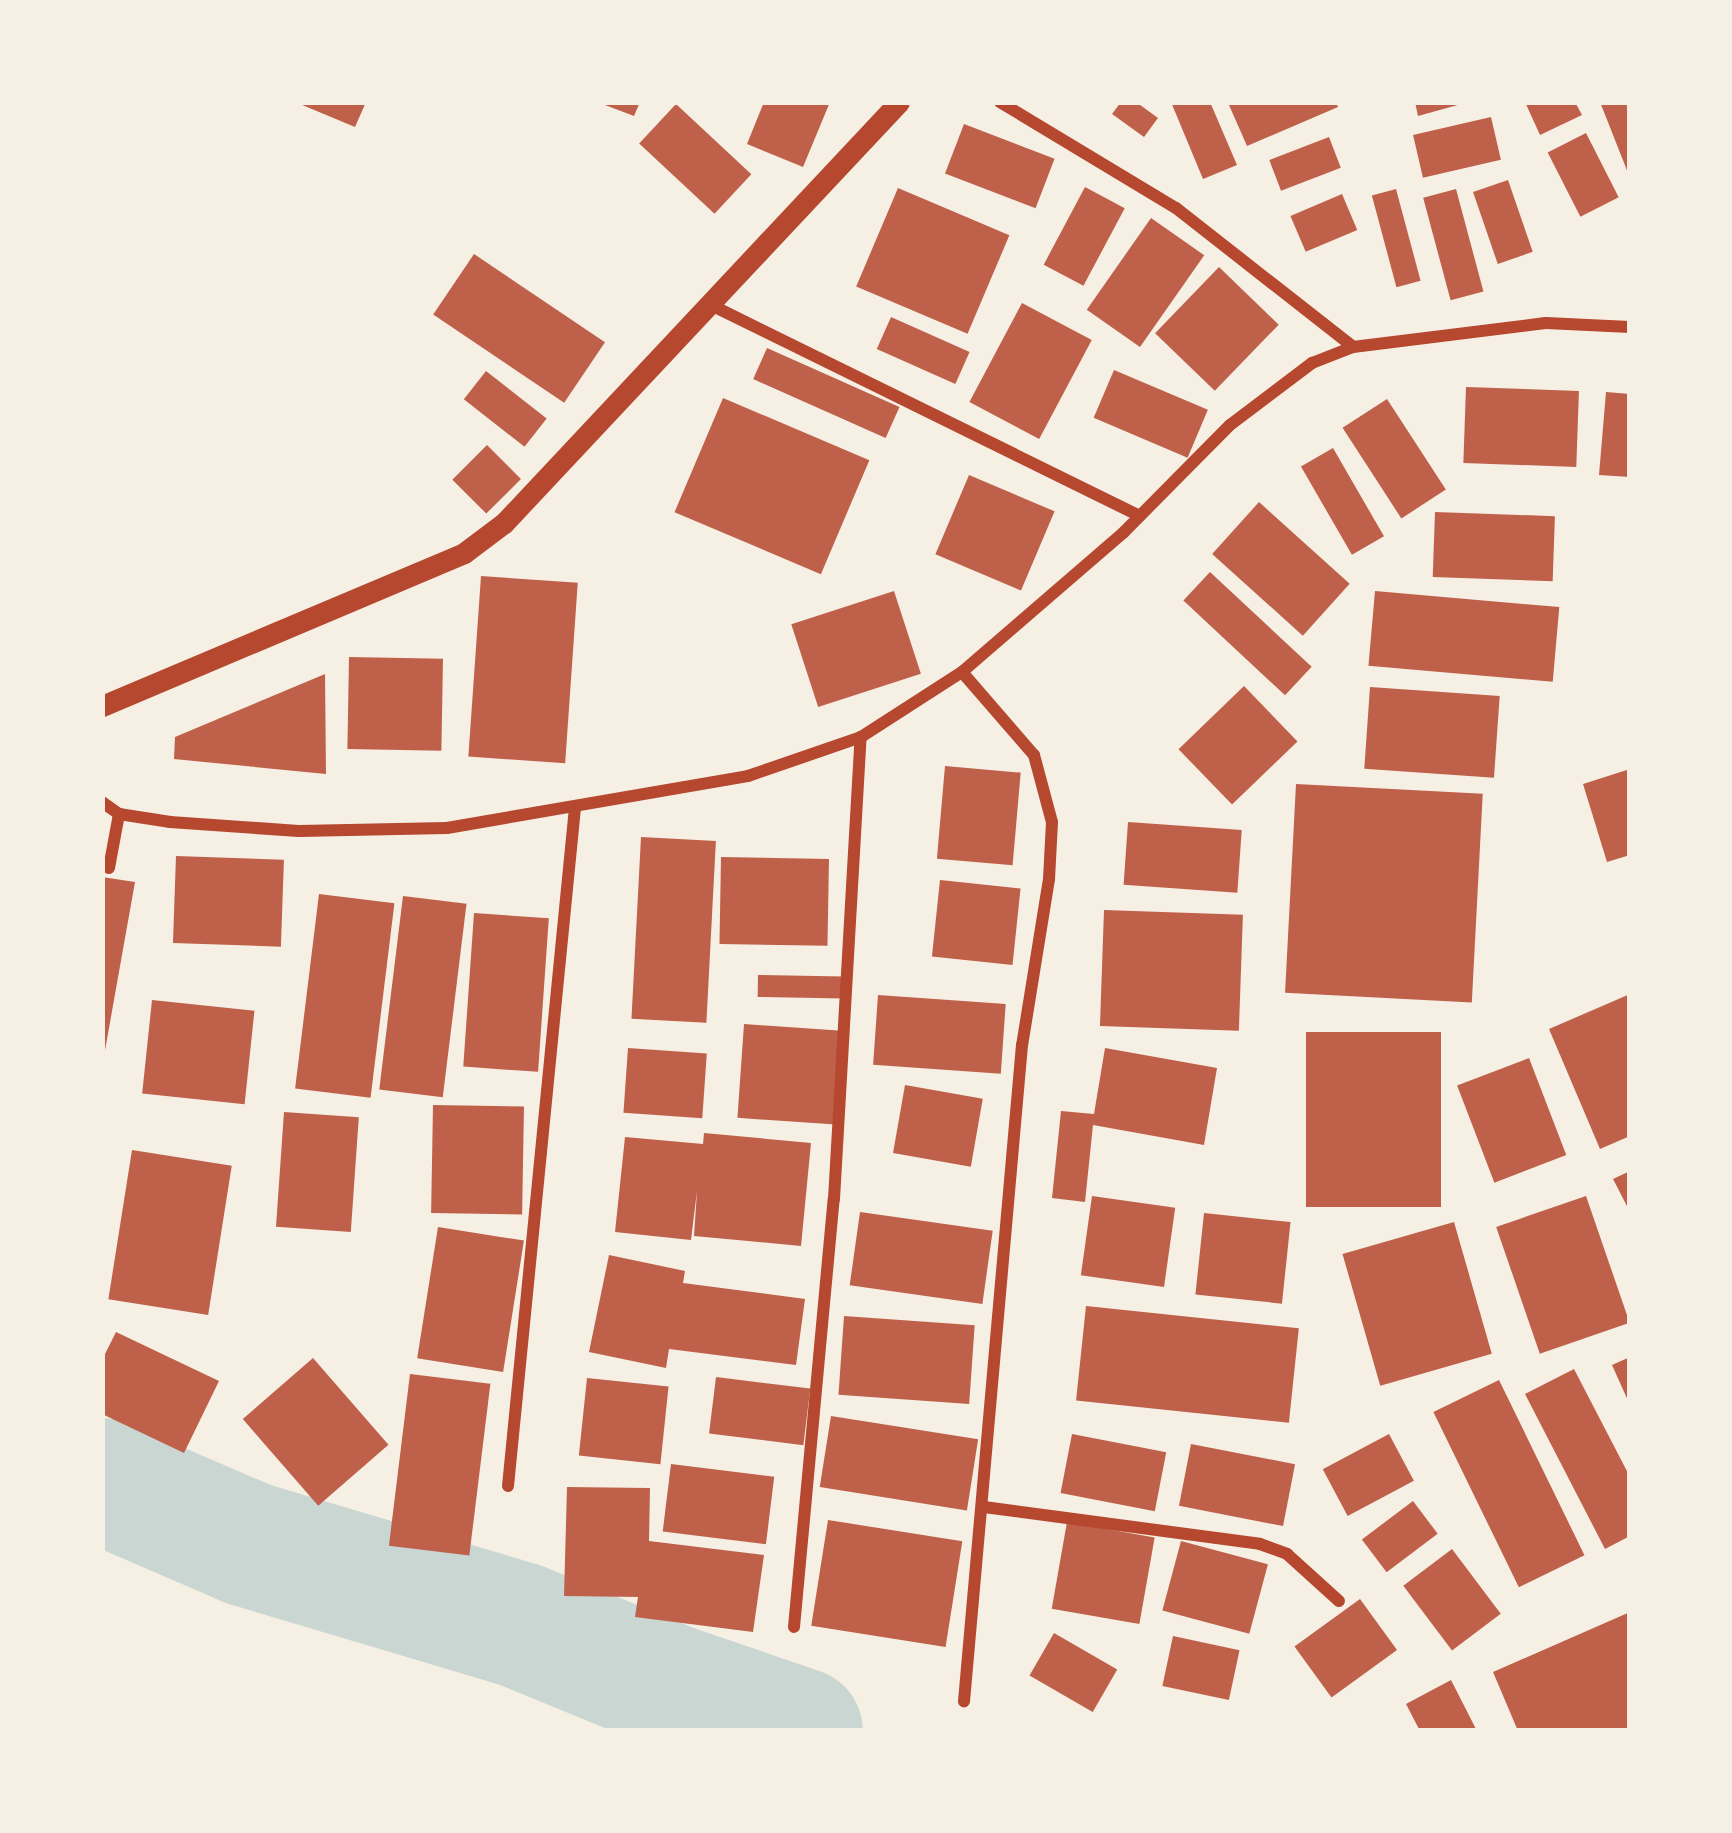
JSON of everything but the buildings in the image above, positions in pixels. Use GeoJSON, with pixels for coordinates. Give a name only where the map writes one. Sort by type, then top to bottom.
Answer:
{"type":"FeatureCollection","features":[{"type":"Feature","properties":{"kind":"street"},"geometry":{"type":"LineString","coordinates":[[102,706],[464,553],[504,523],[899,102]]}},
{"type":"Feature","properties":{"kind":"street"},"geometry":{"type":"LineString","coordinates":[[1000,102],[1176,208],[1353,347]]}},
{"type":"Feature","properties":{"kind":"street"},"geometry":{"type":"LineString","coordinates":[[709,304],[1141,516]]}},
{"type":"Feature","properties":{"kind":"street"},"geometry":{"type":"LineString","coordinates":[[102,802],[118,814],[299,831],[447,828],[748,776],[861,737],[962,672],[1141,516],[1230,424],[1312,363],[1353,347],[1546,323],[1630,327]]}},
{"type":"Feature","properties":{"kind":"street"},"geometry":{"type":"LineString","coordinates":[[962,672],[1034,755],[1052,822],[1049,879],[1022,1045],[964,1701]]}},
{"type":"Feature","properties":{"kind":"street"},"geometry":{"type":"LineString","coordinates":[[794,1627],[834,1199],[861,737]]}},
{"type":"Feature","properties":{"kind":"street"},"geometry":{"type":"LineString","coordinates":[[508,1486],[575,808]]}},
{"type":"Feature","properties":{"kind":"street"},"geometry":{"type":"LineString","coordinates":[[109,868],[118,814]]}},
{"type":"Feature","properties":{"kind":"street"},"geometry":{"type":"LineString","coordinates":[[984,1507],[1260,1544],[1287,1554],[1339,1601]]}},
{"type":"Feature","properties":{"kind":"waterway"},"geometry":{"type":"LineString","coordinates":[[102,1481],[248,1544],[520,1625],[671,1687],[800,1731]]}}]}
